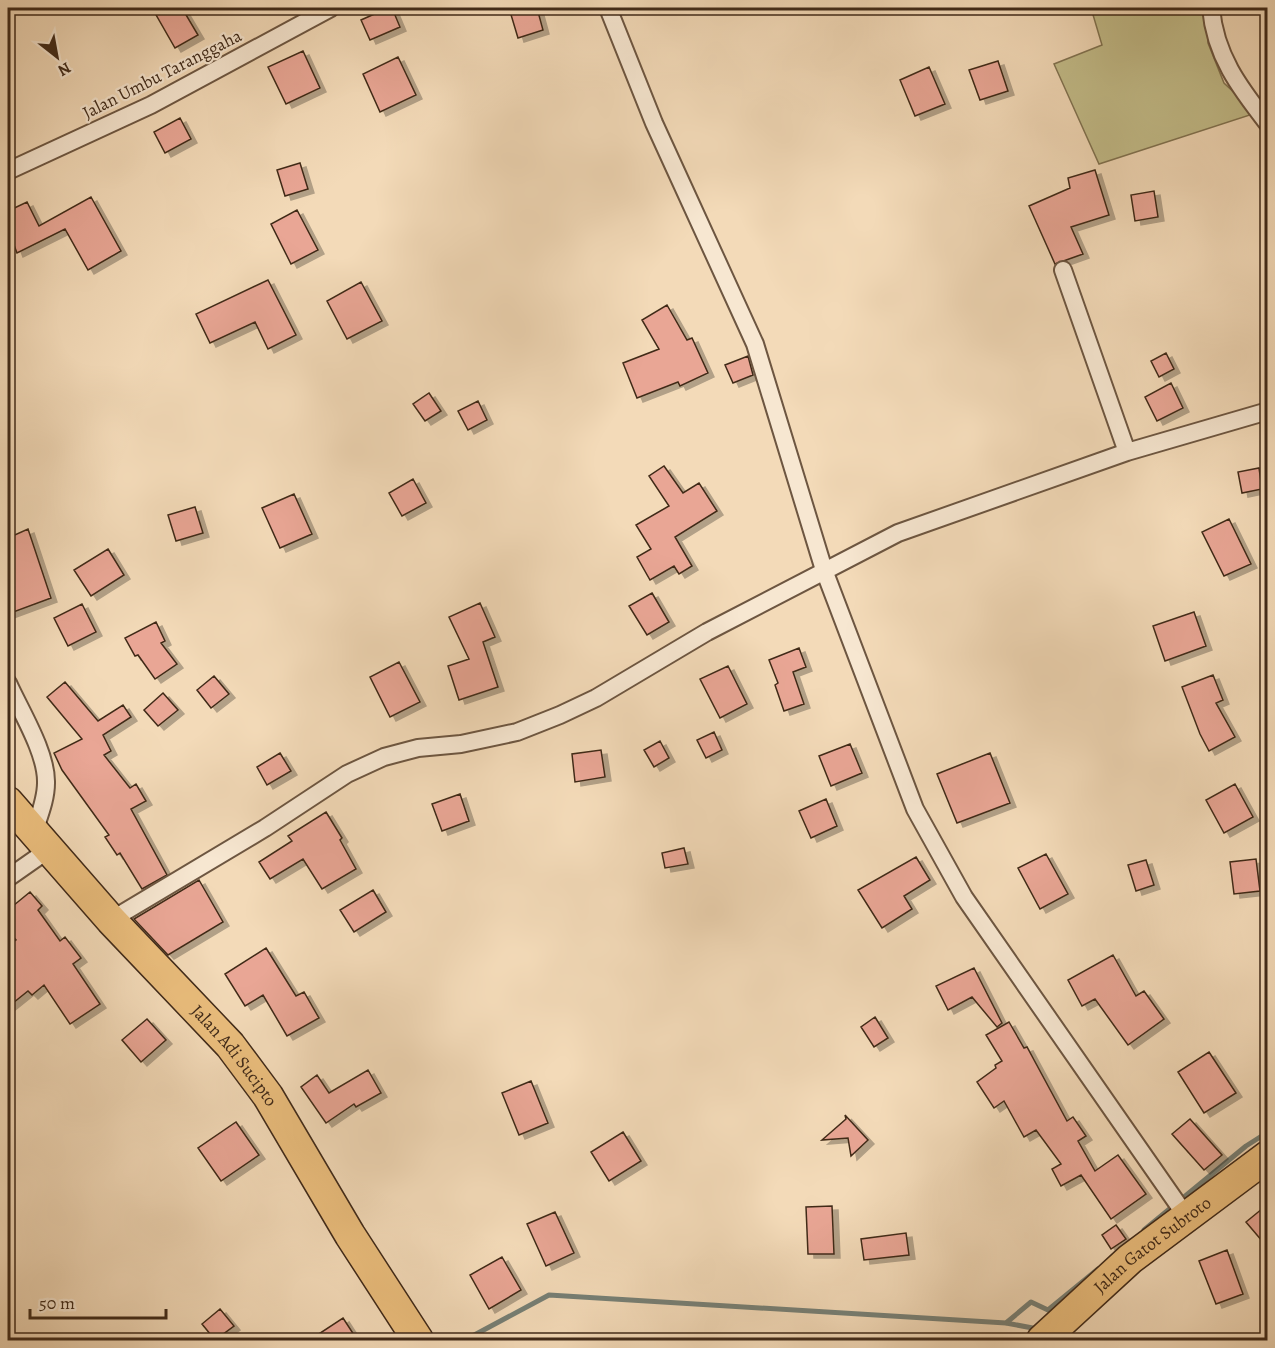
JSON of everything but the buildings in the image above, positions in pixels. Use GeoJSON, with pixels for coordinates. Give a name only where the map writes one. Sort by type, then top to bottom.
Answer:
{"type":"FeatureCollection","features":[{"type":"Feature","properties":{"kind":"highway","name":"Jalan Adi Sucipto"},"geometry":{"type":"LineString","coordinates":[[8,802],[111,920],[230,1045],[268,1096],[350,1235],[417,1339]]}},
{"type":"Feature","properties":{"kind":"highway","name":"Jalan Gatot Subroto"},"geometry":{"type":"LineString","coordinates":[[1041,1341],[1122,1266],[1179,1208],[1268,1156]]}},
{"type":"Feature","properties":{"kind":"street","name":"Jalan Umbu Taranggaha"},"geometry":{"type":"LineString","coordinates":[[8,171],[151,105],[331,8]]}},
{"type":"Feature","properties":{"kind":"street"},"geometry":{"type":"LineString","coordinates":[[608,8],[654,123],[755,344],[824,570],[915,809],[932,844],[964,897],[1179,1208]]}},
{"type":"Feature","properties":{"kind":"street"},"geometry":{"type":"LineString","coordinates":[[1211,8],[1214,37],[1224,61],[1234,81],[1268,124]]}},
{"type":"Feature","properties":{"kind":"street"},"geometry":{"type":"LineString","coordinates":[[1063,270],[1126,452]]}},
{"type":"Feature","properties":{"kind":"street"},"geometry":{"type":"LineString","coordinates":[[111,920],[266,828],[347,774],[384,757],[418,748],[460,744],[517,732],[596,698],[706,632],[898,533],[1126,452],[1268,411]]}},
{"type":"Feature","properties":{"kind":"street"},"geometry":{"type":"LineString","coordinates":[[8,683],[30,730],[46,781],[41,841],[8,879]]}},
{"type":"Feature","properties":{"kind":"shaded area"},"geometry":{"type":"Polygon","coordinates":[[[1091,8],[1207,8],[1208,43],[1224,83],[1256,113],[1099,164],[1054,64],[1102,45],[1091,8]]]}},
{"type":"Feature","properties":{"kind":"waterway"},"geometry":{"type":"LineString","coordinates":[[1144,1230],[1246,1146],[1268,1132]]}},
{"type":"Feature","properties":{"kind":"waterway"},"geometry":{"type":"LineString","coordinates":[[1006,1323],[1031,1302],[1048,1310],[1098,1269]]}},
{"type":"Feature","properties":{"kind":"waterway"},"geometry":{"type":"LineString","coordinates":[[465,1340],[549,1295],[1006,1323],[1038,1329]]}},
{"type":"Feature","properties":{"kind":"waterway"},"geometry":{"type":"LineString","coordinates":[[1062,1334],[1092,1340]]}}]}
